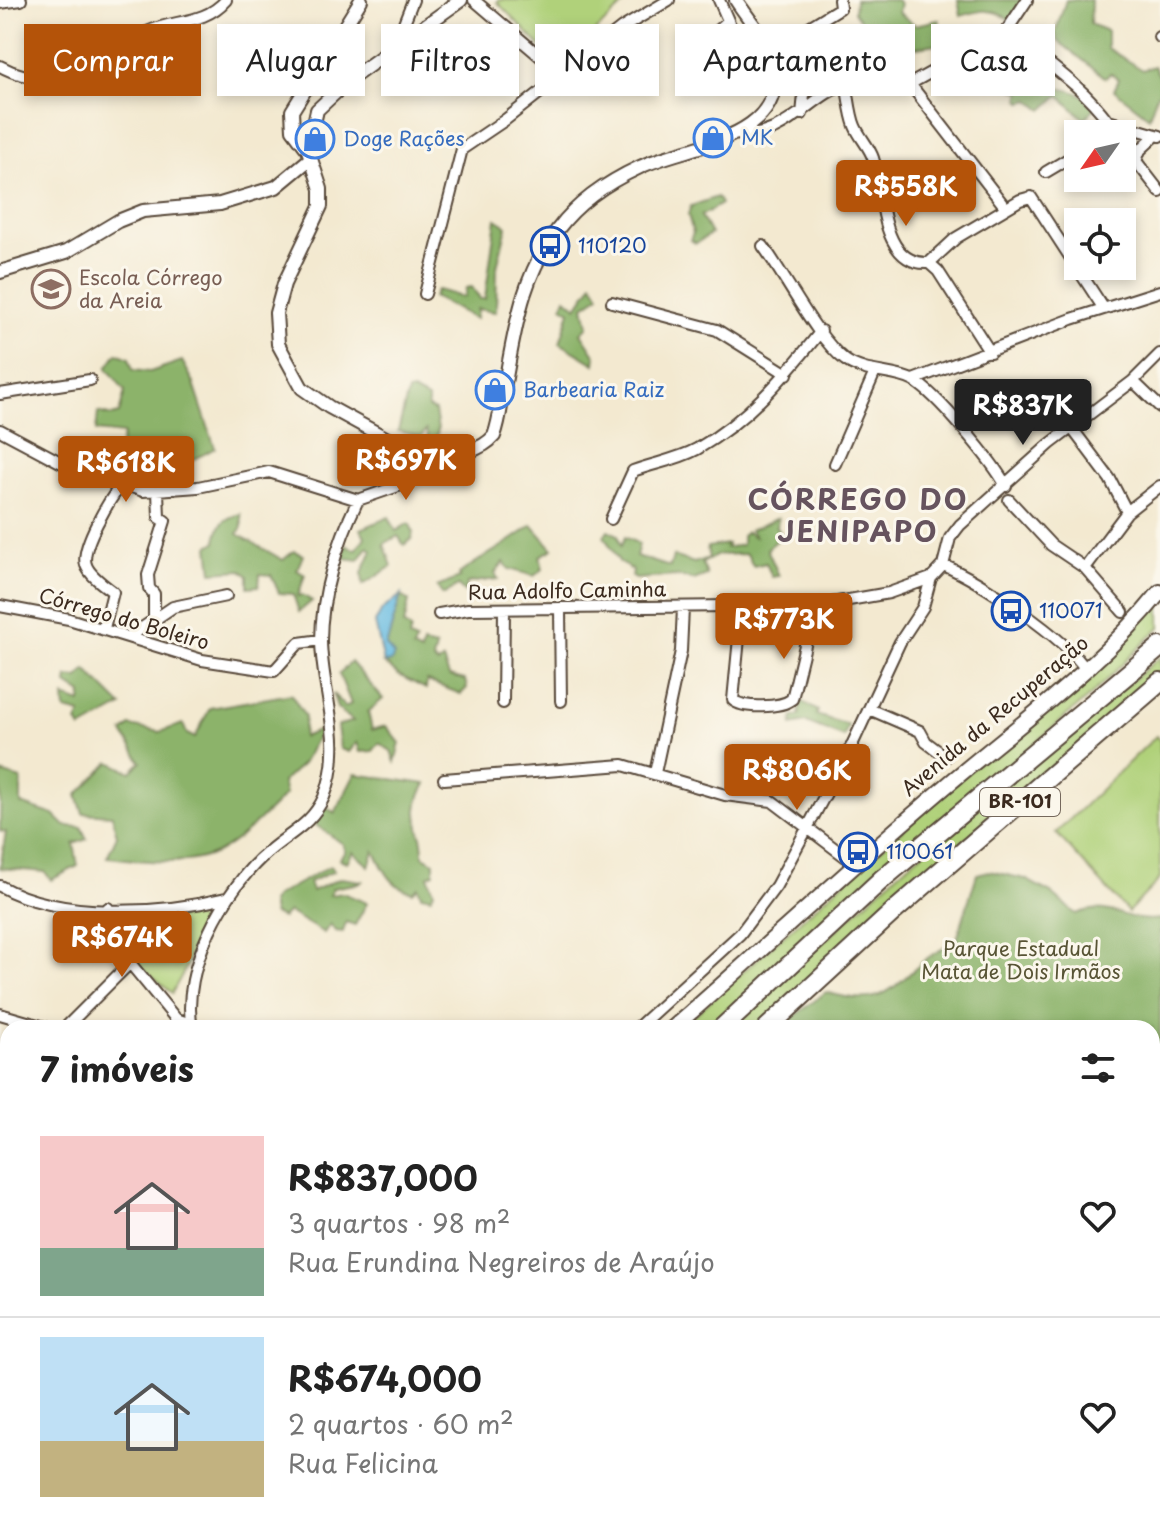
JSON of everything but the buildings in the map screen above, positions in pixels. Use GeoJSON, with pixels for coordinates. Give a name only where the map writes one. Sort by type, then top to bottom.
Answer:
{"type":"FeatureCollection","features":[{"type":"Feature","properties":{"kind":"highway"},"geometry":{"type":"LineString","coordinates":[[1099,698],[1160,633]]}},
{"type":"Feature","properties":{"kind":"highway","name":"BR-101"},"geometry":{"type":"LineString","coordinates":[[731,1020],[881,880],[1160,647]]}},
{"type":"Feature","properties":{"kind":"highway","name":"BR-101"},"geometry":{"type":"LineString","coordinates":[[776,1020],[893,912],[1156,687]]}},
{"type":"Feature","properties":{"kind":"main road","name":"Avenida da Recuperação"},"geometry":{"type":"LineString","coordinates":[[682,1020],[855,864],[1124,636],[1160,592]]}},
{"type":"Feature","properties":{"kind":"street"},"geometry":{"type":"LineString","coordinates":[[0,3],[21,0]]}},
{"type":"Feature","properties":{"kind":"street"},"geometry":{"type":"LineString","coordinates":[[0,66],[21,75],[49,79],[77,74],[114,60],[148,31],[200,19],[226,0]]}},
{"type":"Feature","properties":{"kind":"street"},"geometry":{"type":"LineString","coordinates":[[310,154],[293,130],[292,111],[361,0]]}},
{"type":"Feature","properties":{"kind":"street"},"geometry":{"type":"LineString","coordinates":[[403,24],[413,0]]}},
{"type":"Feature","properties":{"kind":"street"},"geometry":{"type":"LineString","coordinates":[[438,17],[445,0]]}},
{"type":"Feature","properties":{"kind":"street"},"geometry":{"type":"LineString","coordinates":[[428,24],[461,0]]}},
{"type":"Feature","properties":{"kind":"street"},"geometry":{"type":"LineString","coordinates":[[474,0],[535,52]]}},
{"type":"Feature","properties":{"kind":"street"},"geometry":{"type":"LineString","coordinates":[[629,24],[669,0]]}},
{"type":"Feature","properties":{"kind":"street"},"geometry":{"type":"LineString","coordinates":[[719,0],[727,22],[725,24]]}},
{"type":"Feature","properties":{"kind":"street"},"geometry":{"type":"LineString","coordinates":[[736,0],[768,49],[774,74],[773,90],[764,110],[736,134]]}},
{"type":"Feature","properties":{"kind":"street"},"geometry":{"type":"LineString","coordinates":[[802,114],[806,75],[796,35],[830,17],[841,6],[839,0]]}},
{"type":"Feature","properties":{"kind":"street"},"geometry":{"type":"LineString","coordinates":[[1011,24],[1027,0]]}},
{"type":"Feature","properties":{"kind":"street"},"geometry":{"type":"LineString","coordinates":[[381,58],[321,104],[313,120],[310,154],[322,200],[312,230],[277,302],[275,326],[282,355],[294,378],[309,394],[426,460]]}},
{"type":"Feature","properties":{"kind":"street"},"geometry":{"type":"LineString","coordinates":[[1055,69],[1100,107],[1107,120]]}},
{"type":"Feature","properties":{"kind":"street"},"geometry":{"type":"LineString","coordinates":[[915,90],[1006,208]]}},
{"type":"Feature","properties":{"kind":"street"},"geometry":{"type":"LineString","coordinates":[[425,294],[462,149],[535,95]]}},
{"type":"Feature","properties":{"kind":"street"},"geometry":{"type":"LineString","coordinates":[[0,430],[46,456],[121,485],[158,491],[269,472],[358,500],[410,482],[426,460],[467,451],[494,436],[524,288],[546,246],[567,218],[638,168],[736,134],[755,134],[802,114],[828,96]]}},
{"type":"Feature","properties":{"kind":"street"},"geometry":{"type":"LineString","coordinates":[[849,96],[854,123],[873,156],[890,235],[909,260],[929,263],[946,282],[990,352]]}},
{"type":"Feature","properties":{"kind":"street"},"geometry":{"type":"LineString","coordinates":[[1136,131],[1157,137]]}},
{"type":"Feature","properties":{"kind":"street"},"geometry":{"type":"LineString","coordinates":[[1157,137],[1136,157],[1160,192]]}},
{"type":"Feature","properties":{"kind":"street"},"geometry":{"type":"LineString","coordinates":[[0,272],[66,252],[110,225],[143,211],[220,204],[276,187],[288,181],[310,154]]}},
{"type":"Feature","properties":{"kind":"street"},"geometry":{"type":"LineString","coordinates":[[1046,172],[1064,161]]}},
{"type":"Feature","properties":{"kind":"street"},"geometry":{"type":"LineString","coordinates":[[929,263],[956,238],[1031,197],[1104,309]]}},
{"type":"Feature","properties":{"kind":"street"},"geometry":{"type":"LineString","coordinates":[[763,246],[821,331],[845,360],[875,372],[913,380],[1160,291]]}},
{"type":"Feature","properties":{"kind":"street"},"geometry":{"type":"LineString","coordinates":[[612,302],[717,330],[787,374]]}},
{"type":"Feature","properties":{"kind":"street"},"geometry":{"type":"LineString","coordinates":[[611,519],[633,471],[696,450],[758,404],[821,331]]}},
{"type":"Feature","properties":{"kind":"street"},"geometry":{"type":"LineString","coordinates":[[646,1020],[740,934],[776,886],[869,709],[900,642],[923,607],[931,578],[943,565],[950,538],[960,525],[1071,427],[1133,381],[1160,354]]}},
{"type":"Feature","properties":{"kind":"street"},"geometry":{"type":"LineString","coordinates":[[835,464],[875,372]]}},
{"type":"Feature","properties":{"kind":"street"},"geometry":{"type":"LineString","coordinates":[[0,394],[90,380]]}},
{"type":"Feature","properties":{"kind":"street"},"geometry":{"type":"LineString","coordinates":[[913,380],[986,454],[1006,486]]}},
{"type":"Feature","properties":{"kind":"street"},"geometry":{"type":"LineString","coordinates":[[1133,381],[1160,407]]}},
{"type":"Feature","properties":{"kind":"street"},"geometry":{"type":"LineString","coordinates":[[1071,427],[1110,479],[1127,512]]}},
{"type":"Feature","properties":{"kind":"street"},"geometry":{"type":"LineString","coordinates":[[104,628],[113,592],[85,564],[86,553],[107,503],[121,485]]}},
{"type":"Feature","properties":{"kind":"street"},"geometry":{"type":"LineString","coordinates":[[1085,568],[1127,512],[1160,486]]}},
{"type":"Feature","properties":{"kind":"street"},"geometry":{"type":"LineString","coordinates":[[154,620],[154,594],[149,588],[148,575],[165,521],[159,517],[158,491]]}},
{"type":"Feature","properties":{"kind":"street"},"geometry":{"type":"LineString","coordinates":[[191,1020],[189,995],[226,898],[256,863],[305,825],[324,798],[335,761],[335,739],[321,640],[323,616],[339,547],[358,500]]}},
{"type":"Feature","properties":{"kind":"street"},"geometry":{"type":"LineString","coordinates":[[1009,500],[1051,545],[1085,568],[1123,612]]}},
{"type":"Feature","properties":{"kind":"street"},"geometry":{"type":"LineString","coordinates":[[943,565],[965,575],[1007,603],[1073,655],[1086,670]]}},
{"type":"Feature","properties":{"kind":"street","name":"Rua Adolfo Caminha"},"geometry":{"type":"LineString","coordinates":[[439,614],[504,609],[820,605],[889,593],[931,578]]}},
{"type":"Feature","properties":{"kind":"street"},"geometry":{"type":"LineString","coordinates":[[129,637],[186,602],[226,596]]}},
{"type":"Feature","properties":{"kind":"street"},"geometry":{"type":"LineString","coordinates":[[742,607],[732,696],[735,704],[778,705],[791,700],[820,605]]}},
{"type":"Feature","properties":{"kind":"street","name":"Córrego do Boleiro"},"geometry":{"type":"LineString","coordinates":[[0,606],[35,610],[104,628],[152,647],[202,660],[274,671],[299,643],[321,640]]}},
{"type":"Feature","properties":{"kind":"street"},"geometry":{"type":"LineString","coordinates":[[560,608],[561,701]]}},
{"type":"Feature","properties":{"kind":"street"},"geometry":{"type":"LineString","coordinates":[[655,773],[681,651],[683,608]]}},
{"type":"Feature","properties":{"kind":"street"},"geometry":{"type":"LineString","coordinates":[[503,703],[504,609]]}},
{"type":"Feature","properties":{"kind":"street"},"geometry":{"type":"LineString","coordinates":[[869,709],[920,731],[926,742],[946,757]]}},
{"type":"Feature","properties":{"kind":"street"},"geometry":{"type":"LineString","coordinates":[[444,779],[623,765],[736,798],[772,801],[855,864]]}},
{"type":"Feature","properties":{"kind":"street"},"geometry":{"type":"LineString","coordinates":[[0,886],[51,906],[190,907],[226,898]]}},
{"type":"Feature","properties":{"kind":"street"},"geometry":{"type":"LineString","coordinates":[[108,908],[102,939],[130,963],[178,1020]]}},
{"type":"Feature","properties":{"kind":"street"},"geometry":{"type":"LineString","coordinates":[[73,1020],[130,963]]}},
{"type":"Feature","properties":{"kind":"street"},"geometry":{"type":"LineString","coordinates":[[0,1014],[21,1020]]}},
{"type":"Feature","properties":{"kind":"green space"},"geometry":{"type":"Polygon","coordinates":[[[629,0],[603,24],[535,24],[535,41],[497,2],[629,0]]]}},
{"type":"Feature","properties":{"kind":"green space"},"geometry":{"type":"Polygon","coordinates":[[[855,0],[896,0],[900,4],[898,12],[914,24],[863,24],[854,12],[855,0]]]}},
{"type":"Feature","properties":{"kind":"green space"},"geometry":{"type":"Polygon","coordinates":[[[958,0],[1024,0],[1010,20],[987,11],[961,16],[958,0]]]}},
{"type":"Feature","properties":{"kind":"green space"},"geometry":{"type":"Polygon","coordinates":[[[1066,0],[1091,0],[1090,24],[1107,31],[1107,48],[1143,70],[1154,66],[1160,77],[1160,94],[1157,94],[1149,117],[1114,90],[1119,79],[1110,73],[1106,78],[1058,41],[1055,33],[1066,0]]]}},
{"type":"Feature","properties":{"kind":"green space"},"geometry":{"type":"Polygon","coordinates":[[[939,20],[940,24],[931,24],[931,45],[915,47],[915,25],[939,20]]]}},
{"type":"Feature","properties":{"kind":"green space"},"geometry":{"type":"Polygon","coordinates":[[[1055,89],[1061,89],[1084,96],[1097,106],[1084,119],[1059,95],[1043,110],[1030,100],[1022,102],[1019,98],[1055,96],[1055,89]]]}},
{"type":"Feature","properties":{"kind":"green space"},"geometry":{"type":"Polygon","coordinates":[[[717,197],[721,204],[701,216],[711,234],[696,243],[690,240],[693,233],[688,215],[691,206],[717,197]]]}},
{"type":"Feature","properties":{"kind":"green space"},"geometry":{"type":"Polygon","coordinates":[[[496,219],[507,226],[497,267],[496,312],[477,309],[476,319],[433,297],[437,290],[464,297],[466,288],[472,287],[480,299],[485,299],[496,219]]]}},
{"type":"Feature","properties":{"kind":"green space"},"geometry":{"type":"Polygon","coordinates":[[[593,283],[600,295],[584,306],[588,326],[581,333],[596,356],[595,364],[560,343],[570,311],[562,306],[566,298],[577,307],[593,283]]]}},
{"type":"Feature","properties":{"kind":"green space"},"geometry":{"type":"Polygon","coordinates":[[[117,353],[129,358],[133,370],[150,372],[182,361],[193,381],[215,448],[173,465],[128,463],[129,455],[119,454],[123,434],[96,431],[98,412],[112,416],[119,414],[125,391],[107,368],[117,353]]]}},
{"type":"Feature","properties":{"kind":"green space"},"geometry":{"type":"Polygon","coordinates":[[[408,392],[428,399],[428,408],[435,411],[438,430],[435,442],[428,438],[426,430],[421,437],[398,431],[408,392]]]}},
{"type":"Feature","properties":{"kind":"green space"},"geometry":{"type":"Polygon","coordinates":[[[241,514],[242,527],[238,534],[283,560],[294,551],[303,555],[297,570],[305,575],[298,596],[312,601],[299,612],[293,594],[279,593],[271,575],[260,574],[259,586],[248,587],[248,576],[242,570],[212,572],[209,546],[216,542],[223,523],[241,514]]]}},
{"type":"Feature","properties":{"kind":"green space"},"geometry":{"type":"Polygon","coordinates":[[[389,517],[396,531],[409,523],[413,531],[412,539],[404,545],[398,536],[384,544],[392,566],[363,585],[362,573],[372,550],[368,547],[359,560],[343,558],[346,545],[356,550],[365,537],[361,529],[389,517]]]}},
{"type":"Feature","properties":{"kind":"green space"},"geometry":{"type":"Polygon","coordinates":[[[778,518],[777,527],[782,536],[767,549],[779,576],[772,577],[766,563],[753,566],[747,554],[718,555],[702,563],[707,575],[694,580],[676,576],[636,579],[632,577],[633,570],[620,563],[604,536],[608,530],[618,535],[621,546],[625,537],[639,544],[636,556],[670,567],[673,556],[694,563],[709,558],[707,547],[742,545],[742,536],[747,532],[756,538],[750,530],[778,518]]]}},
{"type":"Feature","properties":{"kind":"green space"},"geometry":{"type":"Polygon","coordinates":[[[532,525],[553,549],[540,556],[543,569],[534,576],[509,569],[504,562],[495,573],[498,579],[467,583],[465,593],[458,586],[443,595],[437,587],[460,578],[459,574],[532,525]]]}},
{"type":"Feature","properties":{"kind":"green space"},"geometry":{"type":"Polygon","coordinates":[[[401,596],[409,601],[404,625],[411,629],[409,638],[416,641],[413,649],[421,653],[423,644],[436,647],[433,660],[438,664],[443,660],[449,676],[465,680],[467,688],[461,694],[427,681],[426,689],[398,675],[384,663],[391,662],[386,646],[401,596]]]}},
{"type":"Feature","properties":{"kind":"green space"},"geometry":{"type":"Polygon","coordinates":[[[1160,600],[1160,627],[1092,694],[856,897],[722,1020],[689,1020],[1160,600]]]}},
{"type":"Feature","properties":{"kind":"green space"},"geometry":{"type":"Polygon","coordinates":[[[1160,657],[1160,676],[908,887],[765,1020],[739,1020],[897,874],[1160,657]]]}},
{"type":"Feature","properties":{"kind":"green space"},"geometry":{"type":"Polygon","coordinates":[[[351,662],[383,699],[368,712],[372,730],[386,726],[400,743],[395,762],[391,751],[379,743],[373,751],[360,752],[357,742],[349,752],[340,749],[337,726],[353,721],[337,708],[333,694],[345,707],[351,704],[339,674],[351,662]]]}},
{"type":"Feature","properties":{"kind":"green space"},"geometry":{"type":"Polygon","coordinates":[[[86,670],[122,706],[81,729],[77,722],[81,714],[65,710],[64,697],[81,703],[82,694],[67,684],[68,677],[78,678],[86,670]]]}},
{"type":"Feature","properties":{"kind":"green space"},"geometry":{"type":"Polygon","coordinates":[[[291,694],[305,716],[303,737],[322,729],[302,764],[282,782],[285,795],[253,826],[218,852],[193,860],[164,862],[107,857],[117,836],[112,815],[83,813],[77,795],[110,762],[131,772],[141,762],[123,733],[130,726],[160,732],[183,724],[187,734],[195,738],[210,708],[291,694]]]}},
{"type":"Feature","properties":{"kind":"green space"},"geometry":{"type":"Polygon","coordinates":[[[801,701],[818,711],[816,715],[848,725],[844,737],[806,722],[792,725],[793,717],[799,716],[801,701]]]}},
{"type":"Feature","properties":{"kind":"green space"},"geometry":{"type":"Polygon","coordinates":[[[1156,736],[1160,741],[1160,879],[1128,912],[1056,833],[1156,736]]]}},
{"type":"Feature","properties":{"kind":"green space"},"geometry":{"type":"Polygon","coordinates":[[[1,773],[21,779],[21,804],[54,815],[65,826],[81,827],[87,839],[74,844],[78,866],[51,880],[45,872],[0,868],[6,832],[0,831],[1,773]]]}},
{"type":"Feature","properties":{"kind":"green space"},"geometry":{"type":"Polygon","coordinates":[[[355,774],[426,784],[420,795],[417,813],[423,856],[434,862],[434,873],[428,876],[434,892],[431,897],[421,895],[418,887],[413,892],[398,886],[374,851],[369,866],[353,852],[347,862],[339,859],[345,852],[343,844],[313,823],[323,805],[335,813],[355,774]]]}},
{"type":"Feature","properties":{"kind":"green space"},"geometry":{"type":"Polygon","coordinates":[[[330,866],[334,871],[309,882],[312,891],[341,878],[362,881],[332,889],[330,895],[343,893],[367,903],[355,925],[346,922],[343,932],[335,931],[330,924],[324,933],[288,912],[282,918],[273,914],[271,902],[276,896],[330,866]]]}},
{"type":"Feature","properties":{"kind":"green space","name":"Parque Estadual Mata de Dois Irmãos"},"geometry":{"type":"Polygon","coordinates":[[[989,871],[1025,879],[1051,893],[1076,914],[1100,910],[1147,920],[1160,919],[1160,1020],[789,1020],[826,992],[859,999],[882,994],[957,939],[977,874],[989,871]]]}},
{"type":"Feature","properties":{"kind":"green space"},"geometry":{"type":"Polygon","coordinates":[[[188,910],[202,922],[184,971],[172,993],[126,955],[155,913],[188,910]]]}},
{"type":"Feature","properties":{"kind":"water"},"geometry":{"type":"Polygon","coordinates":[[[401,595],[386,646],[394,655],[391,662],[384,663],[375,623],[382,610],[401,595]]]}},
{"type":"Feature","properties":{"kind":"place","name":"MK"},"geometry":{"type":"Point","coordinates":[713,138]}},
{"type":"Feature","properties":{"kind":"place","name":"Doge Rações"},"geometry":{"type":"Point","coordinates":[315,139]}},
{"type":"Feature","properties":{"kind":"place","name":"110120"},"geometry":{"type":"Point","coordinates":[550,246]}},
{"type":"Feature","properties":{"kind":"place","name":"Escola Córrego da Areia"},"geometry":{"type":"Point","coordinates":[51,289]}},
{"type":"Feature","properties":{"kind":"place","name":"Barbearia Raiz"},"geometry":{"type":"Point","coordinates":[495,390]}},
{"type":"Feature","properties":{"kind":"place","name":"110071"},"geometry":{"type":"Point","coordinates":[1011,611]}},
{"type":"Feature","properties":{"kind":"place","name":"110061"},"geometry":{"type":"Point","coordinates":[858,852]}},
{"type":"Feature","properties":{"kind":"district","name":"CÓRREGO DO JENIPAPO"},"geometry":{"type":"Point","coordinates":[858,516]}}]}
